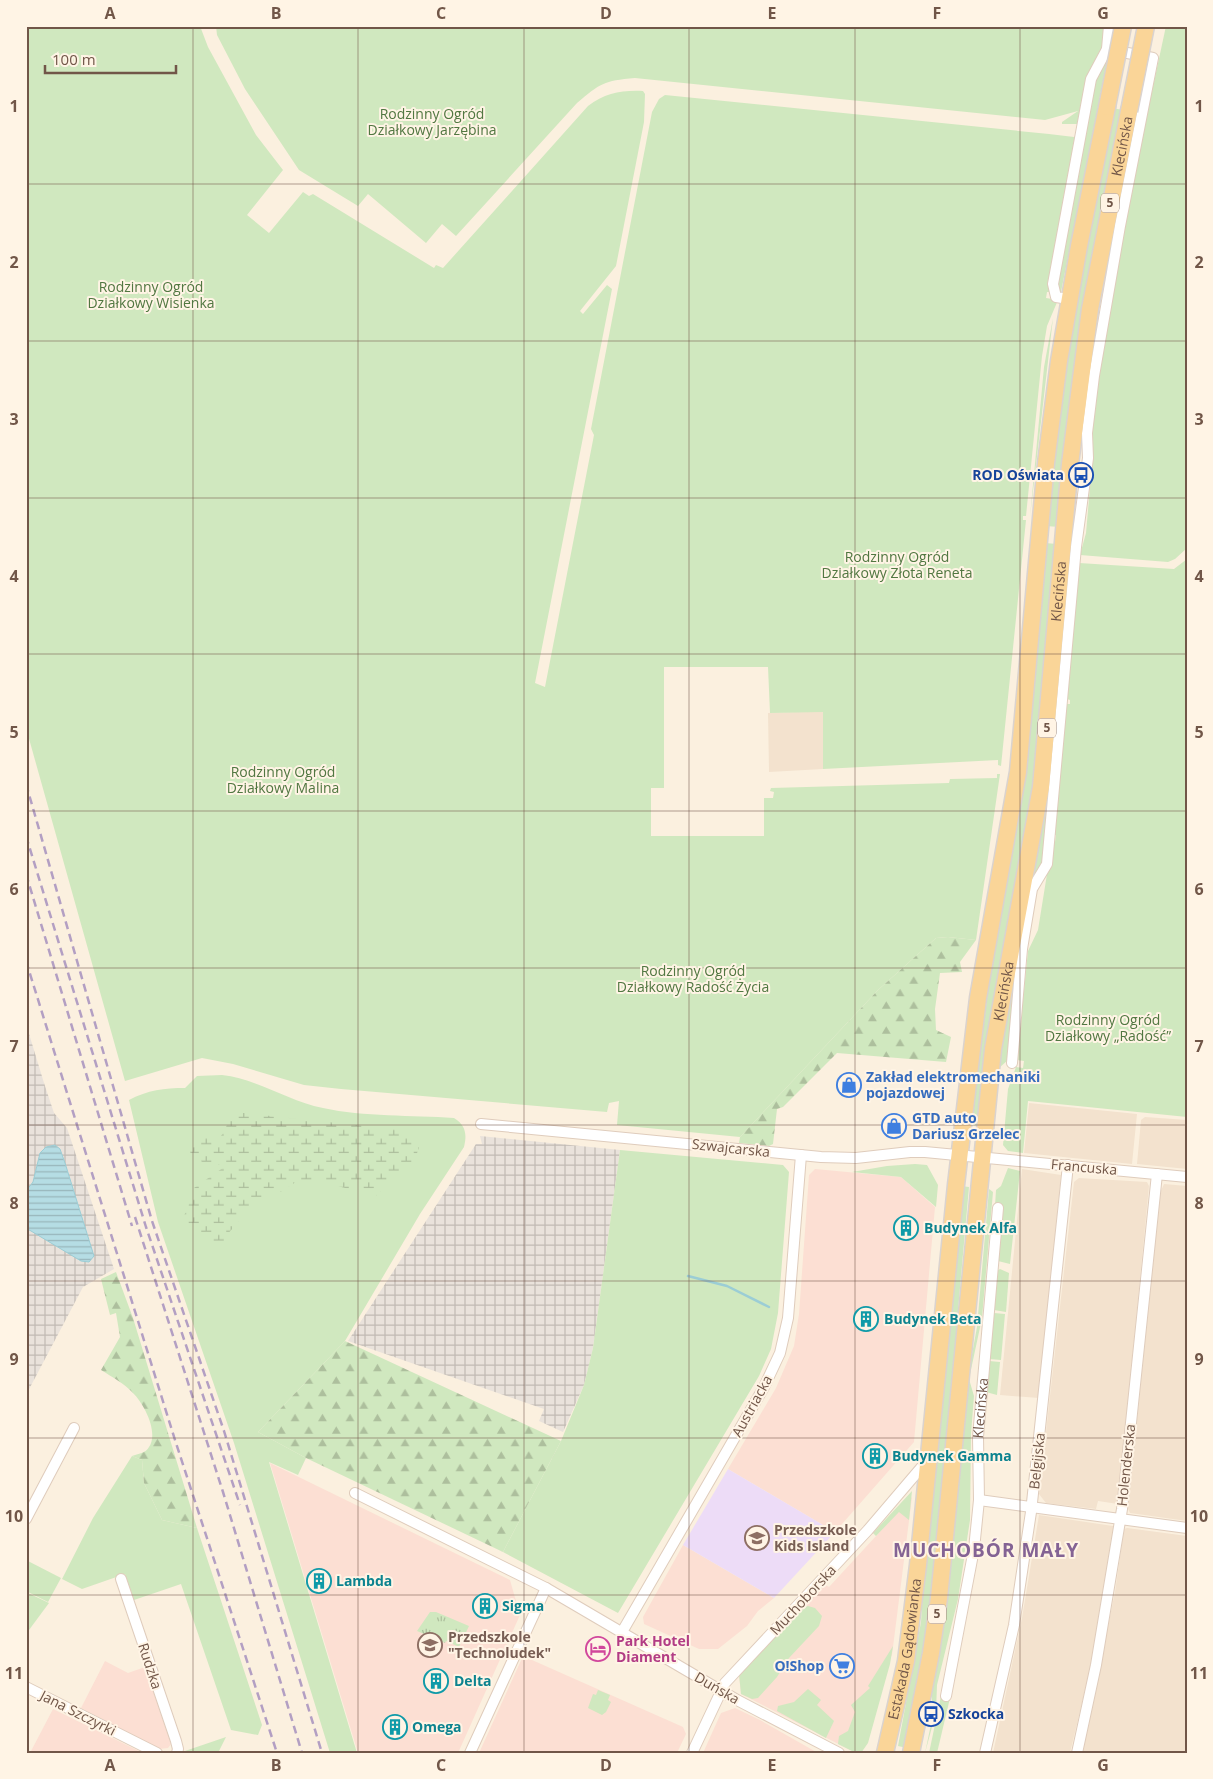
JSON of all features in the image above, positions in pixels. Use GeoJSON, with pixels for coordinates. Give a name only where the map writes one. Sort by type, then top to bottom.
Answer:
{"type":"FeatureCollection","features":[{"type":"Feature","properties":{"kind":"main road","name":"Klecińska"},"geometry":{"type":"LineString","coordinates":[[960,1156],[978,998],[1018,772],[1046,463],[1069,299],[1123,26]]}},
{"type":"Feature","properties":{"kind":"main road","name":"Klecińska"},"geometry":{"type":"LineString","coordinates":[[982,1158],[1000,1006],[1029,860],[1041,787],[1070,464],[1088,325],[1146,26]]}},
{"type":"Feature","properties":{"kind":"main road","name":"Estakada Gądowianka"},"geometry":{"type":"LineString","coordinates":[[885,1753],[906,1662],[960,1156]]}},
{"type":"Feature","properties":{"kind":"main road","name":"Estakada Gądowianka"},"geometry":{"type":"LineString","coordinates":[[911,1753],[929,1662],[939,1598],[982,1158]]}},
{"type":"Feature","properties":{"kind":"street"},"geometry":{"type":"LineString","coordinates":[[1069,299],[1056,297],[1053,284],[1091,79],[1107,49],[1109,26]]}},
{"type":"Feature","properties":{"kind":"street"},"geometry":{"type":"LineString","coordinates":[[1012,1063],[1022,949],[1032,889],[1048,864],[1076,547],[1088,458],[1088,432],[1094,376],[1120,226],[1153,58],[1107,49]]}},
{"type":"Feature","properties":{"kind":"street","name":"Szwajcarska"},"geometry":{"type":"LineString","coordinates":[[481,1124],[801,1155],[856,1158],[910,1152],[982,1158]]}},
{"type":"Feature","properties":{"kind":"street","name":"Austriacka"},"geometry":{"type":"LineString","coordinates":[[622,1632],[764,1387],[780,1353],[788,1318],[801,1155]]}},
{"type":"Feature","properties":{"kind":"street","name":"Francuska"},"geometry":{"type":"LineString","coordinates":[[982,1158],[1187,1177]]}},
{"type":"Feature","properties":{"kind":"street","name":"Belgijska"},"geometry":{"type":"LineString","coordinates":[[985,1753],[1014,1625],[1032,1506],[1068,1165]]}},
{"type":"Feature","properties":{"kind":"street","name":"Holenderska"},"geometry":{"type":"LineString","coordinates":[[1077,1753],[1098,1656],[1120,1518],[1157,1174]]}},
{"type":"Feature","properties":{"kind":"street","name":"Klecińska"},"geometry":{"type":"LineString","coordinates":[[946,1696],[968,1587],[979,1500],[978,1438],[998,1208]]}},
{"type":"Feature","properties":{"kind":"street"},"geometry":{"type":"LineString","coordinates":[[26,1519],[74,1428]]}},
{"type":"Feature","properties":{"kind":"street","name":"Muchoborska"},"geometry":{"type":"LineString","coordinates":[[692,1753],[720,1691],[735,1672],[912,1480],[929,1457]]}},
{"type":"Feature","properties":{"kind":"street","name":"Duńska"},"geometry":{"type":"LineString","coordinates":[[355,1493],[546,1588],[720,1691],[839,1753]]}},
{"type":"Feature","properties":{"kind":"street"},"geometry":{"type":"LineString","coordinates":[[979,1500],[1187,1528]]}},
{"type":"Feature","properties":{"kind":"street","name":"Rudzka"},"geometry":{"type":"LineString","coordinates":[[122,1579],[176,1741],[177,1753]]}},
{"type":"Feature","properties":{"kind":"street"},"geometry":{"type":"LineString","coordinates":[[470,1753],[546,1588]]}},
{"type":"Feature","properties":{"kind":"street","name":"Jana Szczyrki"},"geometry":{"type":"LineString","coordinates":[[26,1687],[158,1753]]}},
{"type":"Feature","properties":{"kind":"shaded area"},"geometry":{"type":"Polygon","coordinates":[[[823,711],[823,769],[769,772],[768,713],[823,711]]]}},
{"type":"Feature","properties":{"kind":"shaded area"},"geometry":{"type":"Polygon","coordinates":[[[26,1024],[54,1113],[67,1128],[114,1269],[83,1287],[26,1395],[26,1024]]]}},
{"type":"Feature","properties":{"kind":"shaded area"},"geometry":{"type":"Polygon","coordinates":[[[1029,1103],[1137,1114],[1132,1164],[1024,1153],[1029,1103]]]}},
{"type":"Feature","properties":{"kind":"shaded area"},"geometry":{"type":"Polygon","coordinates":[[[1145,1117],[1187,1120],[1187,1169],[1137,1164],[1141,1120],[1145,1117]]]}},
{"type":"Feature","properties":{"kind":"shaded area"},"geometry":{"type":"Polygon","coordinates":[[[480,1136],[620,1150],[593,1348],[584,1385],[563,1432],[539,1421],[544,1409],[348,1341],[476,1144],[482,1144],[480,1136]]]}},
{"type":"Feature","properties":{"kind":"shaded area"},"geometry":{"type":"Polygon","coordinates":[[[815,1169],[901,1177],[935,1207],[914,1442],[835,1532],[728,1469],[776,1388],[794,1346],[799,1314],[809,1175],[815,1169]]]}},
{"type":"Feature","properties":{"kind":"shaded area"},"geometry":{"type":"Polygon","coordinates":[[[1022,1169],[1061,1175],[1039,1398],[1000,1395],[1022,1169]]]}},
{"type":"Feature","properties":{"kind":"shaded area"},"geometry":{"type":"Polygon","coordinates":[[[1079,1178],[1147,1182],[1149,1186],[1118,1504],[1098,1501],[1096,1509],[1046,1503],[1039,1494],[1074,1182],[1079,1178]]]}},
{"type":"Feature","properties":{"kind":"shaded area"},"geometry":{"type":"Polygon","coordinates":[[[1164,1184],[1187,1186],[1187,1521],[1130,1513],[1128,1509],[1160,1193],[1164,1184]]]}},
{"type":"Feature","properties":{"kind":"shaded area"},"geometry":{"type":"Polygon","coordinates":[[[270,1463],[510,1580],[520,1615],[458,1753],[358,1753],[270,1463]]]}},
{"type":"Feature","properties":{"kind":"shaded area","name":"Przedszkole Kids Island"},"geometry":{"type":"Polygon","coordinates":[[[728,1469],[835,1532],[774,1598],[683,1545],[728,1469]]]}},
{"type":"Feature","properties":{"kind":"shaded area"},"geometry":{"type":"Polygon","coordinates":[[[912,1497],[892,1655],[862,1708],[850,1750],[741,1694],[739,1674],[805,1607],[824,1584],[829,1587],[912,1497]]]}},
{"type":"Feature","properties":{"kind":"shaded area"},"geometry":{"type":"Polygon","coordinates":[[[1039,1515],[1113,1526],[1114,1529],[1090,1669],[1070,1753],[993,1753],[1022,1618],[1039,1515]]]}},
{"type":"Feature","properties":{"kind":"shaded area"},"geometry":{"type":"Polygon","coordinates":[[[1124,1529],[1187,1536],[1187,1753],[1082,1753],[1115,1592],[1124,1529]]]}},
{"type":"Feature","properties":{"kind":"shaded area"},"geometry":{"type":"Polygon","coordinates":[[[683,1545],[774,1598],[758,1611],[747,1626],[718,1649],[699,1649],[644,1624],[643,1617],[683,1545]]]}},
{"type":"Feature","properties":{"kind":"shaded area"},"geometry":{"type":"Polygon","coordinates":[[[523,1656],[683,1727],[686,1734],[677,1753],[479,1753],[523,1656]]]}},
{"type":"Feature","properties":{"kind":"shaded area"},"geometry":{"type":"Polygon","coordinates":[[[105,1661],[128,1673],[145,1667],[171,1744],[168,1748],[159,1749],[81,1708],[105,1661]]]}},
{"type":"Feature","properties":{"kind":"shaded area"},"geometry":{"type":"Polygon","coordinates":[[[735,1708],[818,1753],[703,1753],[721,1713],[735,1708]]]}},
{"type":"Feature","properties":{"kind":"shaded area"},"geometry":{"type":"Polygon","coordinates":[[[53,1709],[143,1753],[30,1753],[53,1709]]]}},
{"type":"Feature","properties":{"kind":"green space"},"geometry":{"type":"Polygon","coordinates":[[[26,26],[200,26],[208,47],[256,135],[283,170],[247,215],[269,233],[303,192],[309,196],[313,194],[434,268],[436,265],[443,268],[588,106],[614,93],[643,91],[645,94],[644,122],[616,266],[580,311],[583,314],[607,285],[612,289],[535,683],[545,687],[594,435],[591,429],[652,112],[659,99],[665,95],[1074,137],[1077,135],[1051,292],[1047,292],[1046,298],[1058,300],[1047,326],[1042,356],[1026,516],[1023,516],[1023,520],[1026,520],[1001,766],[998,765],[998,760],[823,769],[823,712],[770,713],[768,667],[664,667],[664,788],[651,788],[651,836],[764,836],[764,798],[773,798],[774,792],[770,791],[771,788],[949,783],[950,779],[997,778],[997,774],[1000,774],[976,940],[948,937],[936,938],[878,990],[740,1137],[617,1125],[619,1101],[609,1103],[607,1112],[341,1089],[304,1085],[233,1064],[202,1058],[125,1081],[26,728],[26,26]]]}},
{"type":"Feature","properties":{"kind":"green space","name":"Rodzinny Ogród Działkowy Jarzębina"},"geometry":{"type":"Polygon","coordinates":[[[216,26],[1104,26],[1102,49],[1079,124],[1062,124],[1062,122],[1078,111],[1045,120],[635,78],[609,82],[597,87],[577,103],[456,236],[442,224],[426,243],[368,194],[358,206],[299,170],[245,89],[217,35],[216,26]]]}},
{"type":"Feature","properties":{"kind":"green space"},"geometry":{"type":"Polygon","coordinates":[[[1166,26],[1187,26],[1187,548],[1175,559],[1168,562],[1080,555],[1086,533],[1093,453],[1091,438],[1101,357],[1131,189],[1166,26]]]}},
{"type":"Feature","properties":{"kind":"green space"},"geometry":{"type":"Polygon","coordinates":[[[1108,56],[1061,292],[1057,290],[1094,83],[1108,56]]]}},
{"type":"Feature","properties":{"kind":"green space"},"geometry":{"type":"Polygon","coordinates":[[[1112,108],[1123,110],[1059,527],[1046,526],[1063,375],[1112,108]]]}},
{"type":"Feature","properties":{"kind":"green space"},"geometry":{"type":"Polygon","coordinates":[[[1053,318],[1030,517],[1044,367],[1053,318]]]}},
{"type":"Feature","properties":{"kind":"green space"},"geometry":{"type":"Polygon","coordinates":[[[1045,543],[1057,544],[1038,763],[979,1126],[971,1125],[1045,543]]]}},
{"type":"Feature","properties":{"kind":"green space"},"geometry":{"type":"Polygon","coordinates":[[[1071,545],[1073,548],[1042,866],[1032,884],[1008,1060],[999,1068],[1069,546],[1071,545]]]}},
{"type":"Feature","properties":{"kind":"green space","name":"Rodzinny Ogród Działkowy „Radość”"},"geometry":{"type":"Polygon","coordinates":[[[1187,559],[1187,1117],[1028,1101],[1023,1153],[1008,1151],[1003,1145],[1008,1089],[1016,1067],[1023,1068],[1024,1061],[1017,1060],[1028,951],[1038,930],[1052,843],[1055,842],[1056,835],[1054,835],[1066,704],[1070,704],[1070,700],[1067,699],[1079,563],[1174,569],[1187,559]]]}},
{"type":"Feature","properties":{"kind":"green space"},"geometry":{"type":"Polygon","coordinates":[[[948,937],[976,940],[960,962],[962,972],[940,973],[935,1009],[936,1030],[951,1037],[946,1062],[837,1053],[783,1107],[777,1109],[773,1144],[769,1146],[739,1143],[740,1137],[878,990],[936,938],[948,937]]]}},
{"type":"Feature","properties":{"kind":"green space"},"geometry":{"type":"Polygon","coordinates":[[[222,1075],[261,1085],[310,1105],[339,1111],[454,1118],[465,1131],[464,1147],[420,1214],[345,1341],[258,1432],[306,1458],[298,1475],[269,1462],[357,1753],[330,1753],[234,1443],[158,1222],[129,1100],[156,1090],[185,1088],[197,1076],[222,1075]]]}},
{"type":"Feature","properties":{"kind":"green space"},"geometry":{"type":"Polygon","coordinates":[[[234,1112],[403,1130],[419,1147],[416,1156],[407,1169],[376,1196],[322,1182],[299,1180],[274,1196],[263,1199],[247,1212],[225,1237],[222,1248],[179,1224],[186,1212],[194,1188],[227,1165],[212,1164],[198,1160],[190,1152],[192,1143],[200,1137],[221,1136],[234,1112]]]}},
{"type":"Feature","properties":{"kind":"green space"},"geometry":{"type":"Polygon","coordinates":[[[620,1150],[783,1165],[789,1172],[778,1313],[771,1349],[759,1376],[618,1613],[503,1552],[561,1441],[584,1385],[593,1348],[620,1150]]]}},
{"type":"Feature","properties":{"kind":"green space"},"geometry":{"type":"Polygon","coordinates":[[[927,1165],[938,1185],[936,1207],[901,1177],[852,1172],[887,1166],[927,1165]]]}},
{"type":"Feature","properties":{"kind":"green space"},"geometry":{"type":"Polygon","coordinates":[[[1008,1168],[1020,1171],[1010,1264],[998,1261],[1003,1207],[995,1206],[996,1190],[1001,1186],[1008,1168]]]}},
{"type":"Feature","properties":{"kind":"green space"},"geometry":{"type":"Polygon","coordinates":[[[961,1186],[969,1187],[958,1310],[956,1370],[933,1610],[907,1748],[898,1746],[921,1622],[925,1558],[961,1186]]]}},
{"type":"Feature","properties":{"kind":"green space"},"geometry":{"type":"Polygon","coordinates":[[[989,1189],[993,1192],[982,1318],[969,1379],[974,1396],[971,1434],[970,1520],[958,1599],[937,1685],[936,1712],[925,1753],[935,1705],[935,1702],[932,1701],[932,1690],[968,1376],[977,1327],[989,1189]]]}},
{"type":"Feature","properties":{"kind":"green space"},"geometry":{"type":"Polygon","coordinates":[[[1000,1269],[1009,1273],[1006,1312],[994,1310],[997,1271],[1000,1269]]]}},
{"type":"Feature","properties":{"kind":"green space"},"geometry":{"type":"Polygon","coordinates":[[[116,1272],[133,1318],[197,1528],[162,1520],[144,1483],[142,1460],[132,1456],[148,1449],[152,1441],[149,1418],[142,1404],[129,1389],[101,1370],[120,1337],[116,1313],[110,1315],[101,1279],[116,1272]]]}},
{"type":"Feature","properties":{"kind":"green space"},"geometry":{"type":"Polygon","coordinates":[[[994,1313],[1005,1314],[1001,1360],[989,1359],[994,1313]]]}},
{"type":"Feature","properties":{"kind":"green space"},"geometry":{"type":"Polygon","coordinates":[[[345,1341],[561,1441],[503,1552],[306,1458],[258,1432],[345,1341]]]}},
{"type":"Feature","properties":{"kind":"green space"},"geometry":{"type":"Polygon","coordinates":[[[989,1361],[1000,1362],[997,1395],[986,1392],[989,1361]]]}},
{"type":"Feature","properties":{"kind":"green space"},"geometry":{"type":"Polygon","coordinates":[[[132,1456],[142,1460],[144,1483],[162,1520],[197,1528],[262,1725],[258,1735],[231,1730],[181,1584],[134,1600],[125,1574],[82,1589],[62,1579],[93,1518],[132,1456]]]}},
{"type":"Feature","properties":{"kind":"green space"},"geometry":{"type":"Polygon","coordinates":[[[912,1491],[909,1520],[899,1512],[876,1536],[873,1533],[912,1491]]]}},
{"type":"Feature","properties":{"kind":"green space"},"geometry":{"type":"Polygon","coordinates":[[[26,1560],[61,1578],[48,1602],[26,1591],[26,1560]]]}},
{"type":"Feature","properties":{"kind":"green space"},"geometry":{"type":"Polygon","coordinates":[[[26,1592],[49,1603],[29,1630],[26,1628],[26,1592]]]}},
{"type":"Feature","properties":{"kind":"green space"},"geometry":{"type":"Polygon","coordinates":[[[808,1606],[815,1608],[822,1616],[819,1626],[789,1658],[777,1677],[758,1698],[752,1699],[741,1694],[739,1674],[799,1609],[808,1606]]]}},
{"type":"Feature","properties":{"kind":"green space"},"geometry":{"type":"Polygon","coordinates":[[[430,1612],[436,1612],[469,1626],[459,1647],[417,1631],[430,1612]]]}},
{"type":"Feature","properties":{"kind":"green space"},"geometry":{"type":"Polygon","coordinates":[[[893,1646],[890,1664],[868,1743],[861,1753],[856,1753],[838,1744],[839,1736],[848,1731],[855,1712],[851,1705],[870,1688],[868,1686],[893,1646]]]}},
{"type":"Feature","properties":{"kind":"green space"},"geometry":{"type":"Polygon","coordinates":[[[808,1689],[821,1700],[817,1705],[834,1721],[826,1738],[777,1711],[778,1706],[794,1702],[808,1689]]]}},
{"type":"Feature","properties":{"kind":"green space"},"geometry":{"type":"Polygon","coordinates":[[[598,1690],[610,1695],[608,1700],[611,1702],[606,1712],[602,1715],[588,1708],[593,1694],[596,1695],[598,1690]]]}},
{"type":"Feature","properties":{"kind":"green space"},"geometry":{"type":"Polygon","coordinates":[[[941,1696],[950,1698],[937,1753],[929,1753],[941,1696]]]}},
{"type":"Feature","properties":{"kind":"green space"},"geometry":{"type":"Polygon","coordinates":[[[226,1737],[218,1753],[185,1751],[226,1737]]]}},
{"type":"Feature","properties":{"kind":"water"},"geometry":{"type":"Polygon","coordinates":[[[55,1145],[60,1149],[65,1163],[94,1256],[89,1262],[81,1261],[26,1228],[26,1191],[33,1182],[40,1153],[46,1147],[55,1145]]]}},
{"type":"Feature","properties":{"kind":"waterway"},"geometry":{"type":"LineString","coordinates":[[688,1276],[727,1286],[769,1307]]}},
{"type":"Feature","properties":{"kind":"railway"},"geometry":{"type":"LineString","coordinates":[[26,784],[152,1221],[224,1431],[322,1753]]}},
{"type":"Feature","properties":{"kind":"railway"},"geometry":{"type":"LineString","coordinates":[[26,836],[146,1227],[240,1505]]}},
{"type":"Feature","properties":{"kind":"railway"},"geometry":{"type":"LineString","coordinates":[[26,874],[132,1226]]}},
{"type":"Feature","properties":{"kind":"railway"},"geometry":{"type":"LineString","coordinates":[[26,961],[175,1440],[277,1753]]}},
{"type":"Feature","properties":{"kind":"railway"},"geometry":{"type":"LineString","coordinates":[[135,1217],[223,1492],[302,1753]]}},
{"type":"Feature","properties":{"kind":"place","name":"ROD Oświata"},"geometry":{"type":"Point","coordinates":[1081,475]}},
{"type":"Feature","properties":{"kind":"place","name":"Zakład elektromechaniki pojazdowej"},"geometry":{"type":"Point","coordinates":[849,1085]}},
{"type":"Feature","properties":{"kind":"place","name":"GTD auto Dariusz Grzelec"},"geometry":{"type":"Point","coordinates":[894,1126]}},
{"type":"Feature","properties":{"kind":"place","name":"Budynek Alfa"},"geometry":{"type":"Point","coordinates":[906,1228]}},
{"type":"Feature","properties":{"kind":"place","name":"Budynek Beta"},"geometry":{"type":"Point","coordinates":[866,1319]}},
{"type":"Feature","properties":{"kind":"place","name":"Budynek Gamma"},"geometry":{"type":"Point","coordinates":[875,1456]}},
{"type":"Feature","properties":{"kind":"place","name":"Przedszkole Kids Island"},"geometry":{"type":"Point","coordinates":[757,1538]}},
{"type":"Feature","properties":{"kind":"place","name":"Lambda"},"geometry":{"type":"Point","coordinates":[319,1581]}},
{"type":"Feature","properties":{"kind":"place","name":"Sigma"},"geometry":{"type":"Point","coordinates":[485,1606]}},
{"type":"Feature","properties":{"kind":"place","name":"Przedszkole \"Technoludek\""},"geometry":{"type":"Point","coordinates":[430,1645]}},
{"type":"Feature","properties":{"kind":"place","name":"Park Hotel Diament"},"geometry":{"type":"Point","coordinates":[598,1649]}},
{"type":"Feature","properties":{"kind":"place","name":"O!Shop"},"geometry":{"type":"Point","coordinates":[842,1666]}},
{"type":"Feature","properties":{"kind":"place","name":"Delta"},"geometry":{"type":"Point","coordinates":[436,1681]}},
{"type":"Feature","properties":{"kind":"place","name":"Szkocka"},"geometry":{"type":"Point","coordinates":[931,1714]}},
{"type":"Feature","properties":{"kind":"place","name":"Omega"},"geometry":{"type":"Point","coordinates":[395,1727]}},
{"type":"Feature","properties":{"kind":"district","name":"MUCHOBÓR MAŁY"},"geometry":{"type":"Point","coordinates":[986,1550]}},
{"type":"Feature","properties":{"kind":"park label","name":"Rodzinny Ogród Działkowy Wisienka"},"geometry":{"type":"Point","coordinates":[151,296]}},
{"type":"Feature","properties":{"kind":"park label","name":"Rodzinny Ogród Działkowy Złota Reneta"},"geometry":{"type":"Point","coordinates":[897,566]}},
{"type":"Feature","properties":{"kind":"park label","name":"Rodzinny Ogród Działkowy Malina"},"geometry":{"type":"Point","coordinates":[283,780]}},
{"type":"Feature","properties":{"kind":"park label","name":"Rodzinny Ogród Działkowy Radość Życia"},"geometry":{"type":"Point","coordinates":[693,980]}}]}
